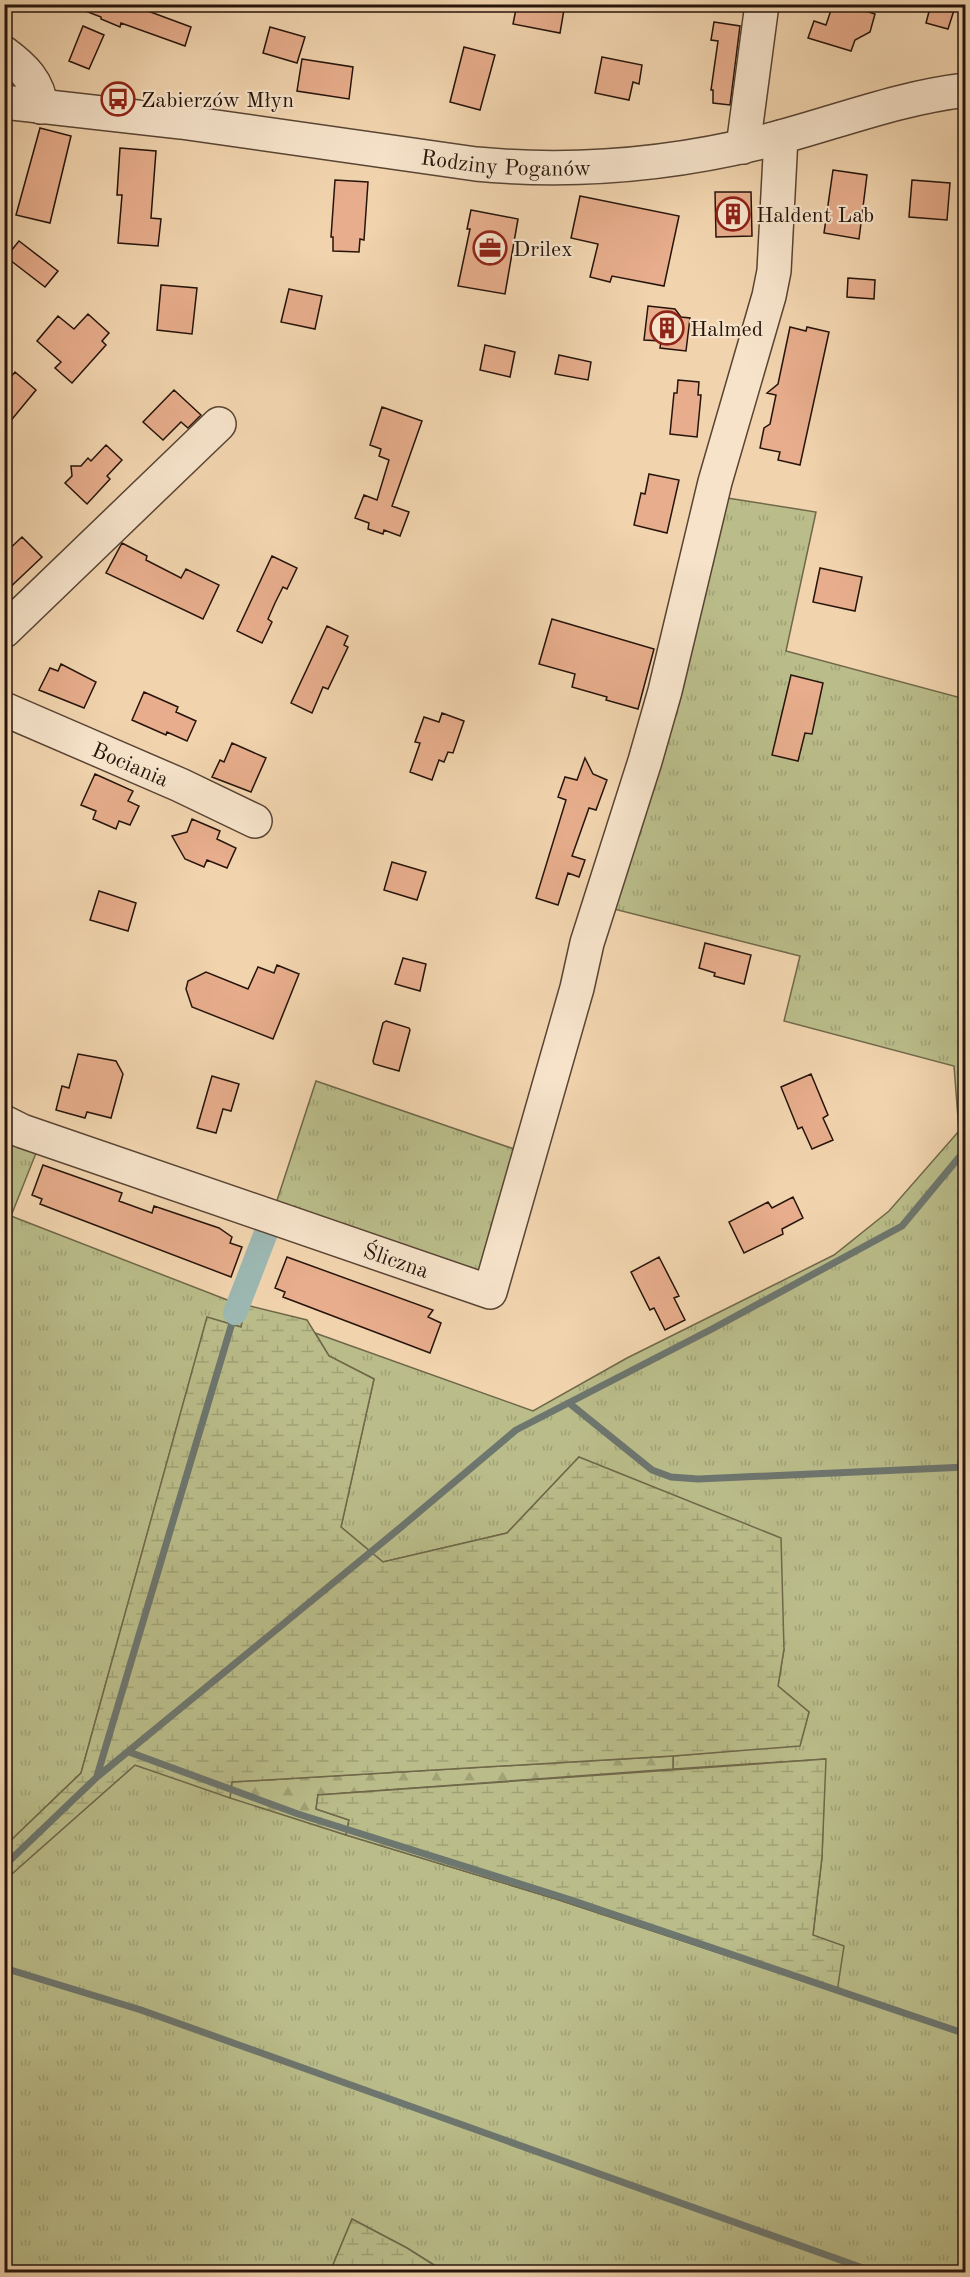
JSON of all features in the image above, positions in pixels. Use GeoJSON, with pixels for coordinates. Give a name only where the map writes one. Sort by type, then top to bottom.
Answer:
{"type":"FeatureCollection","features":[{"type":"Feature","properties":{"kind":"street"},"geometry":{"type":"LineString","coordinates":[[743,147],[762,4]]}},
{"type":"Feature","properties":{"kind":"street"},"geometry":{"type":"LineString","coordinates":[[4,52],[36,84],[41,106]]}},
{"type":"Feature","properties":{"kind":"street","name":"Rodziny Poganów"},"geometry":{"type":"LineString","coordinates":[[4,102],[181,122],[476,164],[567,169],[627,165],[743,147],[930,94],[966,90]]}},
{"type":"Feature","properties":{"kind":"street","name":"Śliczna"},"geometry":{"type":"LineString","coordinates":[[4,1122],[22,1131],[490,1292],[577,988],[587,943],[656,721],[714,482],[769,296],[774,271],[781,137]]}},
{"type":"Feature","properties":{"kind":"street"},"geometry":{"type":"LineString","coordinates":[[4,631],[219,424]]}},
{"type":"Feature","properties":{"kind":"street","name":"Bociania"},"geometry":{"type":"LineString","coordinates":[[4,709],[180,785],[255,821]]}},
{"type":"Feature","properties":{"kind":"green space"},"geometry":{"type":"Polygon","coordinates":[[[721,497],[816,512],[786,651],[965,699],[965,2272],[445,2272],[407,2248],[352,2219],[330,2272],[5,2272],[4,1880],[135,1765],[346,1835],[556,1899],[837,1991],[813,1935],[822,1857],[825,1759],[673,1769],[673,1756],[800,1745],[809,1712],[778,1686],[784,1649],[579,1457],[507,1533],[383,1562],[341,1527],[374,1379],[329,1356],[315,1333],[533,1411],[627,1358],[834,1255],[889,1211],[959,1131],[954,1066],[784,1021],[800,956],[606,907],[721,497]]]}},
{"type":"Feature","properties":{"kind":"green space"},"geometry":{"type":"Polygon","coordinates":[[[316,1081],[517,1150],[472,1299],[269,1225],[316,1081]]]}},
{"type":"Feature","properties":{"kind":"green space"},"geometry":{"type":"Polygon","coordinates":[[[5,1130],[40,1143],[11,1216],[230,1301],[246,1305],[241,1327],[207,1318],[81,1773],[5,1846],[5,1130]]]}},
{"type":"Feature","properties":{"kind":"green space"},"geometry":{"type":"Polygon","coordinates":[[[246,1305],[307,1320],[329,1356],[374,1379],[341,1527],[383,1562],[507,1533],[579,1457],[781,1538],[784,1649],[778,1686],[809,1712],[800,1746],[673,1756],[232,1782],[230,1798],[135,1765],[5,1880],[5,1846],[81,1773],[207,1317],[241,1327],[246,1305]]]}},
{"type":"Feature","properties":{"kind":"green space"},"geometry":{"type":"Polygon","coordinates":[[[673,1756],[673,1769],[318,1795],[316,1809],[349,1820],[346,1835],[230,1798],[232,1782],[673,1756]]]}},
{"type":"Feature","properties":{"kind":"green space"},"geometry":{"type":"Polygon","coordinates":[[[826,1759],[822,1857],[813,1935],[844,1946],[837,1992],[556,1899],[346,1835],[349,1820],[316,1809],[318,1795],[826,1759]]]}},
{"type":"Feature","properties":{"kind":"green space"},"geometry":{"type":"Polygon","coordinates":[[[352,2219],[407,2248],[445,2272],[330,2272],[352,2219]]]}},
{"type":"Feature","properties":{"kind":"building"},"geometry":{"type":"Polygon","coordinates":[[[75,4],[129,4],[191,27],[185,46],[121,23],[120,27],[75,7],[75,4]]]}},
{"type":"Feature","properties":{"kind":"building"},"geometry":{"type":"Polygon","coordinates":[[[517,4],[565,4],[560,33],[513,24],[517,4]]]}},
{"type":"Feature","properties":{"kind":"building"},"geometry":{"type":"Polygon","coordinates":[[[833,4],[844,4],[875,14],[870,32],[855,40],[851,51],[808,38],[814,21],[826,25],[833,4]]]}},
{"type":"Feature","properties":{"kind":"building"},"geometry":{"type":"Polygon","coordinates":[[[931,4],[956,4],[948,29],[926,23],[931,4]]]}},
{"type":"Feature","properties":{"kind":"building"},"geometry":{"type":"Polygon","coordinates":[[[714,22],[740,26],[730,105],[713,103],[713,90],[711,90],[718,41],[711,40],[714,22]]]}},
{"type":"Feature","properties":{"kind":"building"},"geometry":{"type":"Polygon","coordinates":[[[83,26],[104,35],[89,69],[69,61],[83,26]]]}},
{"type":"Feature","properties":{"kind":"building"},"geometry":{"type":"Polygon","coordinates":[[[270,27],[305,37],[297,63],[263,53],[270,27]]]}},
{"type":"Feature","properties":{"kind":"building"},"geometry":{"type":"Polygon","coordinates":[[[464,47],[495,55],[480,110],[450,102],[464,47]]]}},
{"type":"Feature","properties":{"kind":"building"},"geometry":{"type":"Polygon","coordinates":[[[602,57],[642,65],[639,84],[633,82],[629,100],[595,93],[602,57]]]}},
{"type":"Feature","properties":{"kind":"building"},"geometry":{"type":"Polygon","coordinates":[[[302,59],[353,67],[349,99],[297,91],[302,59]]]}},
{"type":"Feature","properties":{"kind":"building"},"geometry":{"type":"Polygon","coordinates":[[[40,128],[71,136],[50,223],[16,215],[40,128]]]}},
{"type":"Feature","properties":{"kind":"building"},"geometry":{"type":"Polygon","coordinates":[[[120,148],[156,151],[151,218],[161,219],[158,246],[118,243],[122,195],[117,195],[120,148]]]}},
{"type":"Feature","properties":{"kind":"building"},"geometry":{"type":"Polygon","coordinates":[[[833,170],[867,175],[859,239],[824,233],[833,170]]]}},
{"type":"Feature","properties":{"kind":"building"},"geometry":{"type":"Polygon","coordinates":[[[335,180],[368,182],[364,240],[360,239],[359,252],[333,251],[333,237],[331,237],[335,180]]]}},
{"type":"Feature","properties":{"kind":"building"},"geometry":{"type":"Polygon","coordinates":[[[912,180],[950,183],[947,220],[909,217],[912,180]]]}},
{"type":"Feature","properties":{"kind":"building","name":"Haldent Lab"},"geometry":{"type":"Polygon","coordinates":[[[715,192],[751,192],[752,236],[716,237],[715,192]]]}},
{"type":"Feature","properties":{"kind":"building"},"geometry":{"type":"Polygon","coordinates":[[[580,196],[679,216],[664,286],[612,276],[610,282],[590,277],[598,244],[571,238],[580,196]]]}},
{"type":"Feature","properties":{"kind":"building","name":"Drilex"},"geometry":{"type":"Polygon","coordinates":[[[471,210],[518,219],[505,294],[458,286],[470,229],[467,229],[471,210]]]}},
{"type":"Feature","properties":{"kind":"building"},"geometry":{"type":"Polygon","coordinates":[[[19,241],[58,271],[45,287],[6,257],[19,241]]]}},
{"type":"Feature","properties":{"kind":"building"},"geometry":{"type":"Polygon","coordinates":[[[848,278],[875,280],[874,299],[847,297],[848,278]]]}},
{"type":"Feature","properties":{"kind":"building"},"geometry":{"type":"Polygon","coordinates":[[[161,285],[197,288],[192,334],[157,330],[161,285]]]}},
{"type":"Feature","properties":{"kind":"building"},"geometry":{"type":"Polygon","coordinates":[[[289,289],[322,296],[315,329],[281,322],[289,289]]]}},
{"type":"Feature","properties":{"kind":"building","name":"Halmed"},"geometry":{"type":"Polygon","coordinates":[[[648,306],[675,309],[681,317],[690,318],[686,351],[660,348],[661,341],[644,340],[648,306]]]}},
{"type":"Feature","properties":{"kind":"building"},"geometry":{"type":"Polygon","coordinates":[[[88,314],[109,333],[102,341],[106,345],[72,383],[55,368],[61,362],[37,341],[58,316],[74,329],[88,314]]]}},
{"type":"Feature","properties":{"kind":"building"},"geometry":{"type":"Polygon","coordinates":[[[790,327],[806,331],[807,327],[829,332],[800,465],[778,460],[780,452],[760,448],[764,428],[770,424],[776,395],[767,393],[778,384],[790,327]]]}},
{"type":"Feature","properties":{"kind":"building"},"geometry":{"type":"Polygon","coordinates":[[[485,345],[515,352],[510,377],[480,370],[485,345]]]}},
{"type":"Feature","properties":{"kind":"building"},"geometry":{"type":"Polygon","coordinates":[[[559,355],[591,362],[588,380],[555,374],[559,355]]]}},
{"type":"Feature","properties":{"kind":"building"},"geometry":{"type":"Polygon","coordinates":[[[15,372],[36,390],[4,429],[4,385],[15,372]]]}},
{"type":"Feature","properties":{"kind":"building"},"geometry":{"type":"Polygon","coordinates":[[[678,380],[699,382],[698,395],[701,395],[697,437],[670,434],[674,393],[677,393],[678,380]]]}},
{"type":"Feature","properties":{"kind":"building"},"geometry":{"type":"Polygon","coordinates":[[[174,390],[201,415],[188,428],[181,422],[163,440],[143,422],[174,390]]]}},
{"type":"Feature","properties":{"kind":"building"},"geometry":{"type":"Polygon","coordinates":[[[382,407],[422,421],[392,506],[409,512],[400,536],[384,530],[383,534],[368,529],[369,523],[355,518],[364,495],[377,500],[389,460],[379,456],[381,449],[370,445],[382,407]]]}},
{"type":"Feature","properties":{"kind":"building"},"geometry":{"type":"Polygon","coordinates":[[[106,445],[122,460],[107,476],[110,479],[87,504],[65,483],[72,476],[71,466],[81,466],[88,458],[91,461],[106,445]]]}},
{"type":"Feature","properties":{"kind":"building"},"geometry":{"type":"Polygon","coordinates":[[[649,474],[679,480],[667,533],[634,525],[641,493],[645,494],[649,474]]]}},
{"type":"Feature","properties":{"kind":"building"},"geometry":{"type":"Polygon","coordinates":[[[22,537],[42,557],[4,593],[4,554],[22,537]]]}},
{"type":"Feature","properties":{"kind":"building"},"geometry":{"type":"Polygon","coordinates":[[[122,543],[147,556],[146,560],[181,578],[186,569],[219,585],[203,619],[106,573],[122,543]]]}},
{"type":"Feature","properties":{"kind":"building"},"geometry":{"type":"Polygon","coordinates":[[[272,556],[297,568],[287,589],[283,587],[275,603],[268,619],[272,622],[262,643],[237,631],[272,556]]]}},
{"type":"Feature","properties":{"kind":"building"},"geometry":{"type":"Polygon","coordinates":[[[820,568],[862,577],[855,611],[813,602],[820,568]]]}},
{"type":"Feature","properties":{"kind":"building"},"geometry":{"type":"Polygon","coordinates":[[[552,619],[654,649],[638,709],[572,687],[575,674],[539,664],[552,619]]]}},
{"type":"Feature","properties":{"kind":"building"},"geometry":{"type":"Polygon","coordinates":[[[327,626],[348,636],[344,645],[348,647],[328,689],[323,687],[312,713],[291,703],[327,626]]]}},
{"type":"Feature","properties":{"kind":"building"},"geometry":{"type":"Polygon","coordinates":[[[61,664],[96,682],[84,708],[39,690],[50,668],[58,671],[61,664]]]}},
{"type":"Feature","properties":{"kind":"building"},"geometry":{"type":"Polygon","coordinates":[[[791,675],[823,683],[812,734],[805,733],[798,761],[772,755],[791,675]]]}},
{"type":"Feature","properties":{"kind":"building"},"geometry":{"type":"Polygon","coordinates":[[[144,692],[178,707],[176,712],[196,721],[187,741],[167,732],[166,735],[132,720],[144,692]]]}},
{"type":"Feature","properties":{"kind":"building"},"geometry":{"type":"Polygon","coordinates":[[[442,713],[464,721],[453,753],[448,752],[444,762],[439,760],[432,780],[410,772],[420,743],[415,742],[424,717],[439,722],[442,713]]]}},
{"type":"Feature","properties":{"kind":"building"},"geometry":{"type":"Polygon","coordinates":[[[232,743],[266,758],[251,792],[212,777],[220,760],[224,762],[232,743]]]}},
{"type":"Feature","properties":{"kind":"building"},"geometry":{"type":"Polygon","coordinates":[[[585,758],[593,774],[607,780],[596,810],[589,808],[572,856],[585,860],[579,877],[568,873],[558,905],[536,898],[566,800],[558,797],[565,777],[577,780],[585,758]]]}},
{"type":"Feature","properties":{"kind":"building"},"geometry":{"type":"Polygon","coordinates":[[[95,774],[133,791],[128,801],[139,806],[130,825],[119,821],[116,829],[93,819],[96,811],[81,805],[95,774]]]}},
{"type":"Feature","properties":{"kind":"building"},"geometry":{"type":"Polygon","coordinates":[[[192,819],[220,831],[217,839],[236,848],[227,868],[207,860],[204,867],[185,859],[172,836],[187,832],[192,819]]]}},
{"type":"Feature","properties":{"kind":"building"},"geometry":{"type":"Polygon","coordinates":[[[392,862],[426,872],[417,900],[384,890],[392,862]]]}},
{"type":"Feature","properties":{"kind":"building"},"geometry":{"type":"Polygon","coordinates":[[[99,891],[136,903],[128,931],[90,920],[99,891]]]}},
{"type":"Feature","properties":{"kind":"building"},"geometry":{"type":"Polygon","coordinates":[[[705,943],[751,955],[744,984],[714,976],[715,973],[699,968],[705,943]]]}},
{"type":"Feature","properties":{"kind":"building"},"geometry":{"type":"Polygon","coordinates":[[[403,958],[426,964],[420,991],[395,984],[403,958]]]}},
{"type":"Feature","properties":{"kind":"building"},"geometry":{"type":"Polygon","coordinates":[[[277,965],[299,974],[273,1039],[192,1007],[186,989],[188,981],[206,972],[248,989],[258,967],[274,973],[277,965]]]}},
{"type":"Feature","properties":{"kind":"building"},"geometry":{"type":"Polygon","coordinates":[[[386,1021],[410,1030],[399,1071],[374,1064],[373,1061],[383,1023],[386,1021]]]}},
{"type":"Feature","properties":{"kind":"building"},"geometry":{"type":"Polygon","coordinates":[[[78,1054],[116,1061],[123,1074],[111,1118],[87,1112],[85,1118],[56,1110],[62,1086],[69,1088],[78,1054]]]}},
{"type":"Feature","properties":{"kind":"building"},"geometry":{"type":"Polygon","coordinates":[[[811,1074],[828,1115],[823,1118],[833,1140],[812,1149],[802,1127],[798,1129],[781,1087],[811,1074]]]}},
{"type":"Feature","properties":{"kind":"building"},"geometry":{"type":"Polygon","coordinates":[[[212,1076],[239,1084],[231,1111],[223,1109],[216,1133],[197,1128],[212,1076]]]}},
{"type":"Feature","properties":{"kind":"building"},"geometry":{"type":"Polygon","coordinates":[[[43,1165],[122,1193],[119,1201],[152,1213],[154,1206],[219,1228],[232,1237],[230,1243],[242,1247],[231,1277],[40,1204],[42,1199],[32,1195],[43,1165]]]}},
{"type":"Feature","properties":{"kind":"building"},"geometry":{"type":"Polygon","coordinates":[[[793,1197],[803,1218],[782,1229],[783,1234],[744,1253],[729,1222],[768,1202],[772,1208],[793,1197]]]}},
{"type":"Feature","properties":{"kind":"building"},"geometry":{"type":"Polygon","coordinates":[[[287,1257],[433,1310],[428,1317],[441,1323],[430,1353],[283,1297],[285,1292],[275,1288],[287,1257]]]}},
{"type":"Feature","properties":{"kind":"building"},"geometry":{"type":"Polygon","coordinates":[[[659,1257],[679,1296],[674,1298],[685,1320],[665,1330],[654,1308],[650,1310],[631,1272],[659,1257]]]}},
{"type":"Feature","properties":{"kind":"waterway"},"geometry":{"type":"LineString","coordinates":[[4,1866],[97,1777],[516,1430],[712,1329],[902,1226],[966,1149]]}},
{"type":"Feature","properties":{"kind":"waterway"},"geometry":{"type":"LineString","coordinates":[[235,1313],[269,1225]]}},
{"type":"Feature","properties":{"kind":"waterway"},"geometry":{"type":"LineString","coordinates":[[97,1776],[235,1313]]}},
{"type":"Feature","properties":{"kind":"waterway"},"geometry":{"type":"LineString","coordinates":[[569,1403],[652,1470],[671,1477],[698,1479],[966,1467]]}},
{"type":"Feature","properties":{"kind":"waterway"},"geometry":{"type":"LineString","coordinates":[[129,1752],[298,1814],[571,1900],[966,2034]]}},
{"type":"Feature","properties":{"kind":"waterway"},"geometry":{"type":"LineString","coordinates":[[4,1968],[141,2010],[874,2272]]}},
{"type":"Feature","properties":{"kind":"place","name":"Zabierzów Młyn"},"geometry":{"type":"Point","coordinates":[118,99]}},
{"type":"Feature","properties":{"kind":"place","name":"Haldent Lab"},"geometry":{"type":"Point","coordinates":[733,214]}},
{"type":"Feature","properties":{"kind":"place","name":"Drilex"},"geometry":{"type":"Point","coordinates":[490,248]}},
{"type":"Feature","properties":{"kind":"place","name":"Halmed"},"geometry":{"type":"Point","coordinates":[667,328]}}]}
